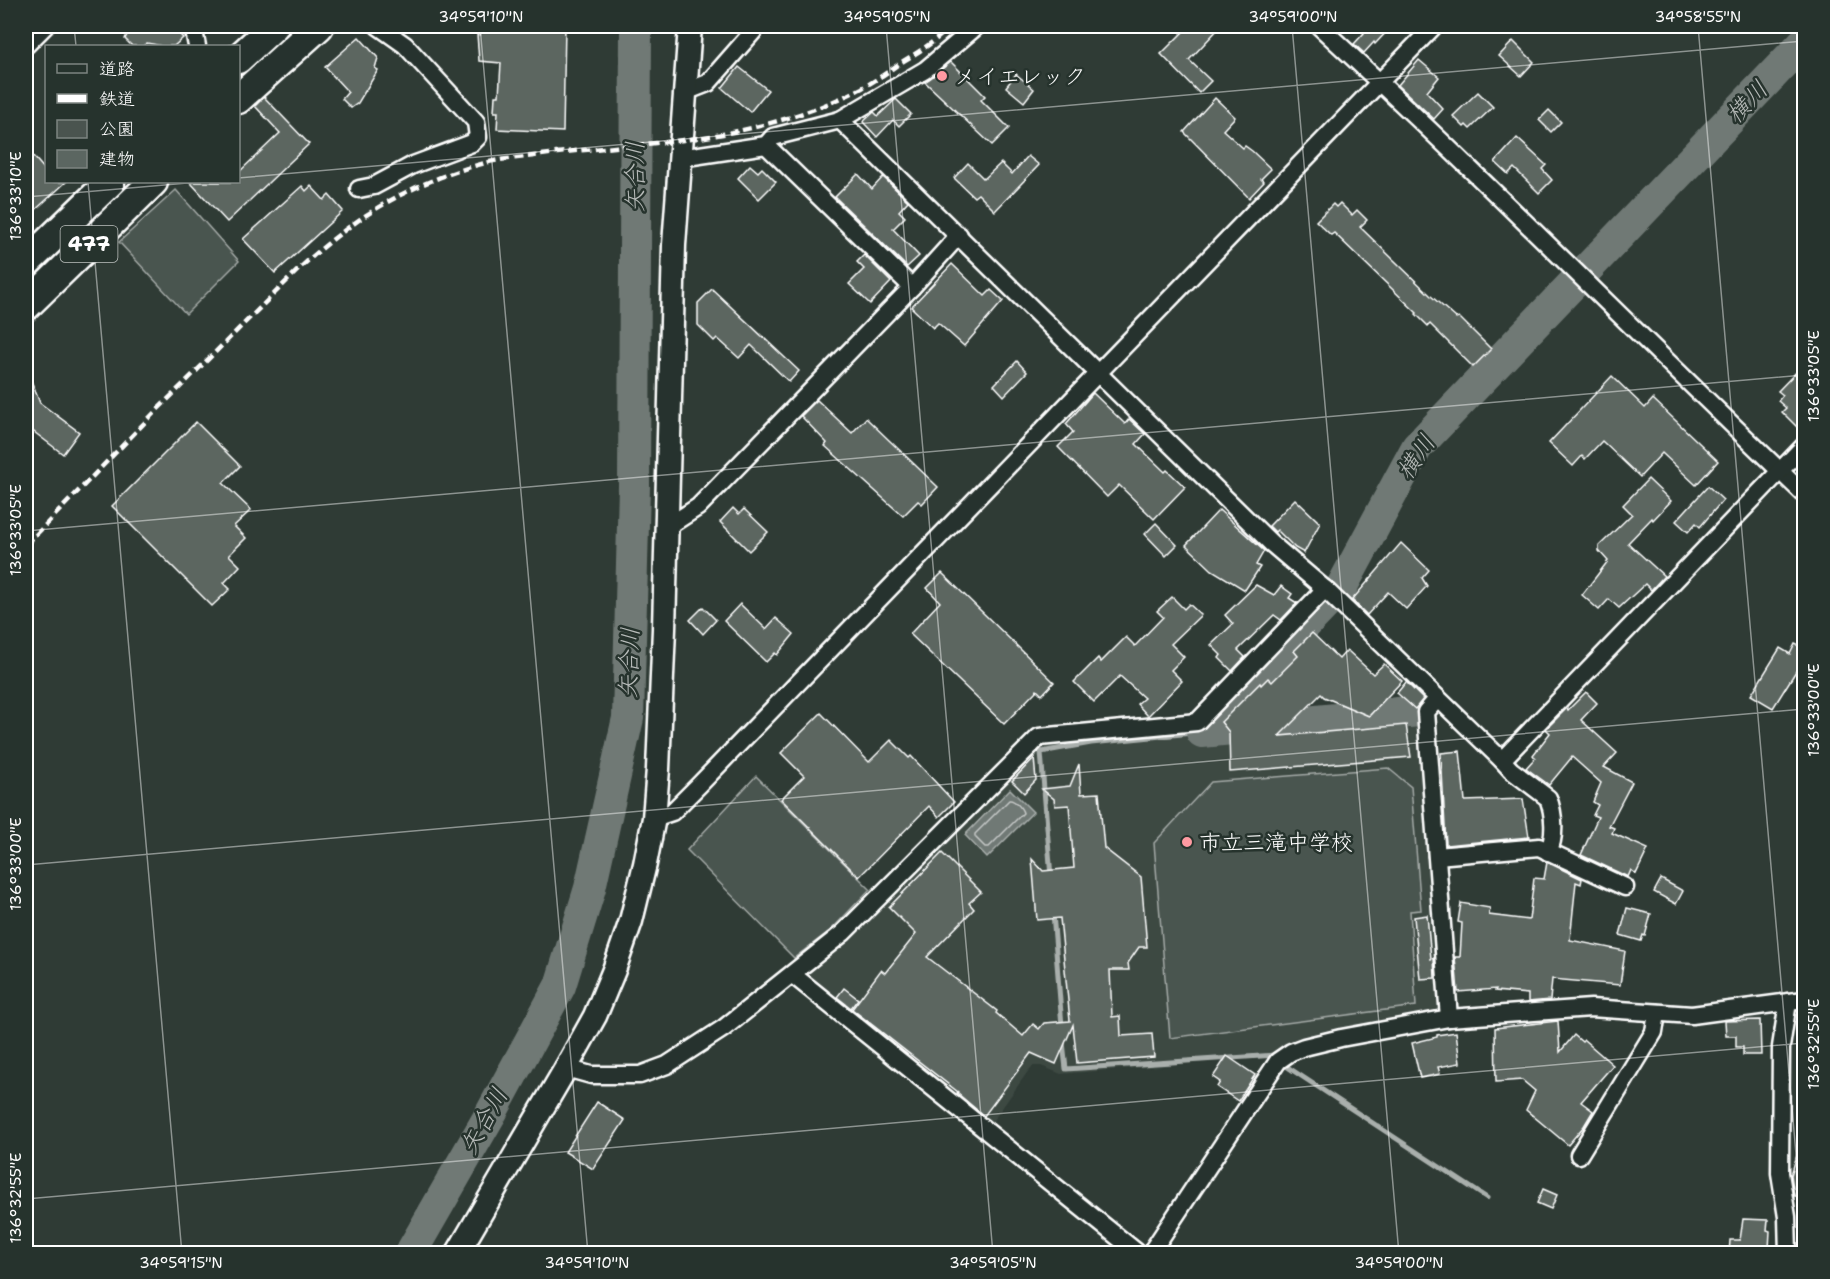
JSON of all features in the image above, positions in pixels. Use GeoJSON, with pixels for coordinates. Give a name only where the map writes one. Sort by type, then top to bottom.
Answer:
{"type":"FeatureCollection","features":[{"type":"Feature","properties":{"kind":"highway"},"geometry":{"type":"LineString","coordinates":[[240,58],[274,32],[319,26]]}},
{"type":"Feature","properties":{"kind":"highway"},"geometry":{"type":"LineString","coordinates":[[240,95],[274,32]]}},
{"type":"Feature","properties":{"kind":"highway","name":"477"},"geometry":{"type":"LineString","coordinates":[[26,263],[109,183]]}},
{"type":"Feature","properties":{"kind":"highway","name":"477"},"geometry":{"type":"LineString","coordinates":[[26,306],[152,183]]}},
{"type":"Feature","properties":{"kind":"street"},"geometry":{"type":"LineString","coordinates":[[26,45],[45,26]]}},
{"type":"Feature","properties":{"kind":"street"},"geometry":{"type":"LineString","coordinates":[[193,26],[196,45]]}},
{"type":"Feature","properties":{"kind":"street"},"geometry":{"type":"LineString","coordinates":[[359,189],[374,186],[412,165],[472,143],[478,136],[476,122],[405,45],[378,26]]}},
{"type":"Feature","properties":{"kind":"street"},"geometry":{"type":"LineString","coordinates":[[457,1254],[595,1016],[631,921],[654,818],[659,758],[667,527],[671,318],[690,26]]}},
{"type":"Feature","properties":{"kind":"street"},"geometry":{"type":"LineString","coordinates":[[685,92],[708,83],[758,26]]}},
{"type":"Feature","properties":{"kind":"street"},"geometry":{"type":"LineString","coordinates":[[680,158],[766,145],[773,137],[840,120],[925,70],[977,26]]}},
{"type":"Feature","properties":{"kind":"street"},"geometry":{"type":"LineString","coordinates":[[1319,26],[1380,81],[1804,494]]}},
{"type":"Feature","properties":{"kind":"street"},"geometry":{"type":"LineString","coordinates":[[654,818],[672,812],[699,785],[1434,26]]}},
{"type":"Feature","properties":{"kind":"street"},"geometry":{"type":"LineString","coordinates":[[840,120],[1272,543],[1329,593],[1502,760],[1548,798],[1553,831],[1553,840],[1548,852]]}},
{"type":"Feature","properties":{"kind":"street"},"geometry":{"type":"LineString","coordinates":[[766,145],[912,287]]}},
{"type":"Feature","properties":{"kind":"street"},"geometry":{"type":"LineString","coordinates":[[667,527],[698,507],[959,236]]}},
{"type":"Feature","properties":{"kind":"street"},"geometry":{"type":"LineString","coordinates":[[1502,760],[1804,446]]}},
{"type":"Feature","properties":{"kind":"street"},"geometry":{"type":"LineString","coordinates":[[566,1068],[591,1075],[616,1076],[640,1075],[667,1065],[724,1028],[843,933],[1039,737],[1197,722],[1329,593]]}},
{"type":"Feature","properties":{"kind":"street"},"geometry":{"type":"LineString","coordinates":[[1437,699],[1426,712],[1449,1018]]}},
{"type":"Feature","properties":{"kind":"street"},"geometry":{"type":"LineString","coordinates":[[1437,856],[1539,847],[1625,887]]}},
{"type":"Feature","properties":{"kind":"street"},"geometry":{"type":"LineString","coordinates":[[793,975],[1139,1254]]}},
{"type":"Feature","properties":{"kind":"street"},"geometry":{"type":"LineString","coordinates":[[1150,1254],[1278,1061],[1291,1052],[1341,1038],[1449,1018],[1591,1008],[1692,1015],[1796,1001],[1781,1047],[1780,1173],[1787,1217],[1788,1254]]}},
{"type":"Feature","properties":{"kind":"street"},"geometry":{"type":"LineString","coordinates":[[1579,1155],[1654,1032],[1658,1013]]}},
{"type":"Feature","properties":{"kind":"shaded area","name":"市立三滝中学校"},"geometry":{"type":"Polygon","coordinates":[[[1422,723],[1443,1013],[1276,1057],[1061,1074],[1041,1066],[1033,1066],[990,1125],[806,975],[848,940],[1040,744],[1198,729],[1207,743],[1422,723]]]}},
{"type":"Feature","properties":{"kind":"green space"},"geometry":{"type":"Polygon","coordinates":[[[176,190],[239,261],[186,314],[119,242],[176,190]]]}},
{"type":"Feature","properties":{"kind":"green space"},"geometry":{"type":"Polygon","coordinates":[[[1388,768],[1411,787],[1421,910],[1410,911],[1416,1006],[1170,1038],[1154,843],[1211,782],[1388,768]]]}},
{"type":"Feature","properties":{"kind":"green space"},"geometry":{"type":"Polygon","coordinates":[[[756,776],[870,889],[832,929],[794,958],[687,850],[756,776]]]}},
{"type":"Feature","properties":{"kind":"water"},"geometry":{"type":"Polygon","coordinates":[[[1010,789],[1033,812],[987,858],[965,835],[1010,789]]]}},
{"type":"Feature","properties":{"kind":"building"},"geometry":{"type":"Polygon","coordinates":[[[131,26],[172,26],[183,38],[175,45],[147,43],[131,45],[125,39],[131,26]]]}},
{"type":"Feature","properties":{"kind":"building"},"geometry":{"type":"Polygon","coordinates":[[[481,26],[565,26],[563,132],[497,129],[498,112],[494,112],[495,96],[499,96],[501,63],[479,61],[477,34],[480,35],[481,26]]]}},
{"type":"Feature","properties":{"kind":"building"},"geometry":{"type":"Polygon","coordinates":[[[1189,26],[1221,26],[1189,60],[1211,81],[1199,93],[1161,54],[1189,26]]]}},
{"type":"Feature","properties":{"kind":"building"},"geometry":{"type":"Polygon","coordinates":[[[1355,26],[1392,26],[1364,53],[1354,44],[1364,33],[1355,26]]]}},
{"type":"Feature","properties":{"kind":"building"},"geometry":{"type":"Polygon","coordinates":[[[359,37],[378,58],[375,68],[378,70],[358,103],[351,108],[342,99],[348,92],[325,67],[359,37]]]}},
{"type":"Feature","properties":{"kind":"building"},"geometry":{"type":"Polygon","coordinates":[[[1513,41],[1534,62],[1521,76],[1499,56],[1513,41]]]}},
{"type":"Feature","properties":{"kind":"building"},"geometry":{"type":"Polygon","coordinates":[[[1419,60],[1439,77],[1427,92],[1443,109],[1434,119],[1398,85],[1419,60]]]}},
{"type":"Feature","properties":{"kind":"building"},"geometry":{"type":"Polygon","coordinates":[[[951,62],[985,96],[981,100],[1009,128],[992,145],[925,82],[951,62]]]}},
{"type":"Feature","properties":{"kind":"building"},"geometry":{"type":"Polygon","coordinates":[[[739,67],[768,90],[750,112],[722,88],[739,67]]]}},
{"type":"Feature","properties":{"kind":"building"},"geometry":{"type":"Polygon","coordinates":[[[1016,74],[1034,89],[1024,102],[1006,87],[1016,74]]]}},
{"type":"Feature","properties":{"kind":"building"},"geometry":{"type":"Polygon","coordinates":[[[1478,92],[1493,107],[1470,129],[1466,125],[1464,127],[1453,116],[1478,92]]]}},
{"type":"Feature","properties":{"kind":"building"},"geometry":{"type":"Polygon","coordinates":[[[264,97],[309,144],[227,222],[191,183],[240,183],[240,171],[280,133],[255,106],[264,97]]]}},
{"type":"Feature","properties":{"kind":"building"},"geometry":{"type":"Polygon","coordinates":[[[1215,98],[1235,117],[1223,130],[1243,148],[1245,146],[1252,151],[1271,169],[1261,179],[1264,182],[1249,198],[1184,132],[1215,98]]]}},
{"type":"Feature","properties":{"kind":"building"},"geometry":{"type":"Polygon","coordinates":[[[896,99],[911,114],[899,126],[893,120],[877,137],[863,122],[874,112],[878,116],[896,99]]]}},
{"type":"Feature","properties":{"kind":"building"},"geometry":{"type":"Polygon","coordinates":[[[1549,110],[1561,122],[1551,132],[1539,120],[1549,110]]]}},
{"type":"Feature","properties":{"kind":"building"},"geometry":{"type":"Polygon","coordinates":[[[1517,138],[1546,165],[1542,169],[1552,180],[1539,193],[1514,168],[1508,174],[1495,162],[1517,138]]]}},
{"type":"Feature","properties":{"kind":"building"},"geometry":{"type":"Polygon","coordinates":[[[26,148],[45,170],[45,183],[65,183],[32,213],[26,206],[26,148]]]}},
{"type":"Feature","properties":{"kind":"building"},"geometry":{"type":"Polygon","coordinates":[[[1028,156],[1039,165],[995,211],[978,194],[974,197],[954,178],[968,163],[984,179],[1001,163],[1012,174],[1028,156]]]}},
{"type":"Feature","properties":{"kind":"building"},"geometry":{"type":"Polygon","coordinates":[[[750,165],[758,172],[762,168],[776,182],[759,199],[738,178],[750,165]]]}},
{"type":"Feature","properties":{"kind":"building"},"geometry":{"type":"Polygon","coordinates":[[[858,174],[872,189],[883,177],[908,201],[899,211],[905,217],[893,229],[919,256],[907,267],[835,197],[858,174]]]}},
{"type":"Feature","properties":{"kind":"building"},"geometry":{"type":"Polygon","coordinates":[[[302,186],[306,191],[311,186],[324,200],[329,195],[343,211],[275,273],[243,239],[302,186]]]}},
{"type":"Feature","properties":{"kind":"building"},"geometry":{"type":"Polygon","coordinates":[[[1340,203],[1352,215],[1357,210],[1367,220],[1360,227],[1431,296],[1456,318],[1459,317],[1491,349],[1473,367],[1334,233],[1331,235],[1316,221],[1333,204],[1336,207],[1340,203]]]}},
{"type":"Feature","properties":{"kind":"building"},"geometry":{"type":"Polygon","coordinates":[[[864,255],[891,282],[870,304],[849,284],[864,269],[857,262],[864,255]]]}},
{"type":"Feature","properties":{"kind":"building"},"geometry":{"type":"Polygon","coordinates":[[[952,264],[985,296],[991,290],[1003,301],[964,346],[938,323],[933,328],[911,307],[952,264]]]}},
{"type":"Feature","properties":{"kind":"building"},"geometry":{"type":"Polygon","coordinates":[[[712,289],[799,371],[789,382],[751,345],[739,358],[717,338],[714,341],[698,325],[698,303],[712,289]]]}},
{"type":"Feature","properties":{"kind":"building"},"geometry":{"type":"Polygon","coordinates":[[[1017,361],[1027,372],[1004,396],[994,385],[1017,361]]]}},
{"type":"Feature","properties":{"kind":"building"},"geometry":{"type":"Polygon","coordinates":[[[1804,364],[1804,434],[1782,412],[1786,408],[1778,401],[1783,395],[1778,391],[1804,364]]]}},
{"type":"Feature","properties":{"kind":"building"},"geometry":{"type":"Polygon","coordinates":[[[26,368],[40,403],[79,432],[63,454],[26,426],[26,368]]]}},
{"type":"Feature","properties":{"kind":"building"},"geometry":{"type":"Polygon","coordinates":[[[1612,376],[1645,408],[1653,399],[1718,461],[1696,485],[1662,453],[1640,477],[1602,441],[1585,459],[1582,456],[1573,466],[1549,443],[1612,376]]]}},
{"type":"Feature","properties":{"kind":"building"},"geometry":{"type":"Polygon","coordinates":[[[1093,393],[1125,424],[1129,419],[1145,434],[1136,444],[1165,472],[1167,470],[1185,487],[1154,519],[1119,485],[1107,497],[1058,447],[1073,432],[1066,424],[1093,393]]]}},
{"type":"Feature","properties":{"kind":"building"},"geometry":{"type":"Polygon","coordinates":[[[817,400],[852,433],[866,418],[938,487],[922,504],[918,501],[903,516],[825,446],[827,443],[801,416],[817,400]]]}},
{"type":"Feature","properties":{"kind":"building"},"geometry":{"type":"Polygon","coordinates":[[[196,422],[240,466],[223,483],[251,510],[234,526],[246,538],[229,555],[240,566],[224,583],[230,589],[212,606],[112,506],[196,422]]]}},
{"type":"Feature","properties":{"kind":"building"},"geometry":{"type":"Polygon","coordinates":[[[1648,479],[1671,501],[1628,543],[1664,576],[1651,590],[1645,584],[1619,608],[1609,599],[1599,610],[1582,595],[1608,561],[1599,551],[1599,546],[1632,514],[1623,505],[1648,479]]]}},
{"type":"Feature","properties":{"kind":"building"},"geometry":{"type":"Polygon","coordinates":[[[1708,486],[1723,500],[1700,527],[1696,523],[1688,532],[1676,521],[1708,486]]]}},
{"type":"Feature","properties":{"kind":"building"},"geometry":{"type":"Polygon","coordinates":[[[1295,499],[1320,523],[1304,553],[1269,526],[1295,499]]]}},
{"type":"Feature","properties":{"kind":"building"},"geometry":{"type":"Polygon","coordinates":[[[733,508],[739,514],[744,509],[768,532],[749,551],[720,522],[733,508]]]}},
{"type":"Feature","properties":{"kind":"building"},"geometry":{"type":"Polygon","coordinates":[[[1219,510],[1264,551],[1256,565],[1260,567],[1245,590],[1212,570],[1186,545],[1219,510]]]}},
{"type":"Feature","properties":{"kind":"building"},"geometry":{"type":"Polygon","coordinates":[[[1156,523],[1177,545],[1166,556],[1145,534],[1156,523]]]}},
{"type":"Feature","properties":{"kind":"building"},"geometry":{"type":"Polygon","coordinates":[[[1401,543],[1429,570],[1422,578],[1427,586],[1406,609],[1388,592],[1367,615],[1352,600],[1401,543]]]}},
{"type":"Feature","properties":{"kind":"building"},"geometry":{"type":"Polygon","coordinates":[[[942,573],[1054,682],[1042,695],[1037,690],[1004,724],[910,634],[940,602],[927,588],[942,573]]]}},
{"type":"Feature","properties":{"kind":"building"},"geometry":{"type":"Polygon","coordinates":[[[1256,585],[1274,595],[1281,586],[1292,594],[1289,598],[1297,603],[1281,620],[1274,615],[1238,650],[1245,657],[1232,671],[1219,658],[1221,655],[1211,645],[1233,624],[1225,615],[1256,585]]]}},
{"type":"Feature","properties":{"kind":"building"},"geometry":{"type":"Polygon","coordinates":[[[1172,597],[1184,609],[1189,604],[1201,615],[1171,644],[1184,657],[1171,670],[1182,681],[1148,716],[1137,704],[1144,698],[1120,676],[1094,702],[1074,682],[1098,658],[1101,662],[1126,637],[1135,646],[1163,617],[1157,611],[1172,597]]]}},
{"type":"Feature","properties":{"kind":"building"},"geometry":{"type":"Polygon","coordinates":[[[740,604],[766,629],[776,618],[794,634],[777,655],[775,653],[766,662],[724,621],[740,604]]]}},
{"type":"Feature","properties":{"kind":"building"},"geometry":{"type":"Polygon","coordinates":[[[703,607],[716,620],[703,634],[690,620],[703,607]]]}},
{"type":"Feature","properties":{"kind":"building"},"geometry":{"type":"Polygon","coordinates":[[[1312,633],[1339,659],[1347,650],[1373,674],[1384,664],[1402,681],[1369,716],[1321,694],[1279,736],[1406,725],[1411,757],[1230,772],[1229,732],[1221,722],[1260,683],[1261,685],[1268,678],[1272,682],[1298,656],[1294,651],[1312,633]]]}},
{"type":"Feature","properties":{"kind":"building"},"geometry":{"type":"Polygon","coordinates":[[[1795,644],[1804,648],[1804,675],[1796,671],[1773,708],[1751,695],[1780,648],[1790,654],[1795,644]]]}},
{"type":"Feature","properties":{"kind":"building"},"geometry":{"type":"Polygon","coordinates":[[[1406,682],[1423,699],[1415,709],[1397,693],[1406,682]]]}},
{"type":"Feature","properties":{"kind":"building"},"geometry":{"type":"Polygon","coordinates":[[[1586,692],[1597,703],[1581,720],[1617,753],[1604,767],[1632,782],[1609,826],[1614,828],[1612,833],[1648,849],[1636,874],[1631,870],[1628,877],[1581,855],[1598,817],[1593,815],[1598,805],[1593,802],[1601,783],[1572,757],[1549,785],[1526,768],[1550,733],[1546,729],[1586,692]]]}},
{"type":"Feature","properties":{"kind":"building"},"geometry":{"type":"Polygon","coordinates":[[[821,713],[869,762],[891,740],[909,758],[911,756],[954,802],[939,817],[929,806],[859,877],[781,799],[804,776],[781,753],[821,713]]]}},
{"type":"Feature","properties":{"kind":"building"},"geometry":{"type":"Polygon","coordinates":[[[1460,751],[1465,801],[1523,799],[1529,837],[1446,845],[1441,753],[1460,751]]]}},
{"type":"Feature","properties":{"kind":"building"},"geometry":{"type":"Polygon","coordinates":[[[1034,758],[1036,780],[1024,793],[1012,781],[1034,758]]]}},
{"type":"Feature","properties":{"kind":"building"},"geometry":{"type":"Polygon","coordinates":[[[1079,764],[1081,794],[1099,793],[1104,848],[1141,877],[1147,947],[1139,947],[1128,963],[1129,970],[1110,970],[1112,1017],[1120,1016],[1121,1036],[1152,1034],[1154,1057],[1077,1063],[1073,1025],[1056,1064],[1031,1053],[984,1116],[958,1092],[852,1009],[881,970],[885,973],[916,934],[889,907],[942,853],[981,892],[969,903],[974,909],[927,957],[997,1011],[996,1013],[1023,1036],[1033,1024],[1039,1029],[1044,1023],[1070,1021],[1060,918],[1037,920],[1032,859],[1043,871],[1074,868],[1069,805],[1055,806],[1054,799],[1042,789],[1070,786],[1079,764]]]}},
{"type":"Feature","properties":{"kind":"building"},"geometry":{"type":"Polygon","coordinates":[[[1547,862],[1582,879],[1581,884],[1576,882],[1570,940],[1625,951],[1620,985],[1552,979],[1550,1000],[1528,1002],[1528,994],[1495,991],[1496,989],[1458,992],[1455,957],[1460,957],[1462,923],[1458,922],[1461,903],[1490,908],[1489,915],[1529,920],[1534,878],[1544,879],[1547,862]]]}},
{"type":"Feature","properties":{"kind":"building"},"geometry":{"type":"Polygon","coordinates":[[[1661,879],[1683,891],[1676,904],[1654,892],[1661,879]]]}},
{"type":"Feature","properties":{"kind":"building"},"geometry":{"type":"Polygon","coordinates":[[[1627,908],[1651,914],[1645,936],[1643,935],[1641,941],[1620,935],[1627,908]]]}},
{"type":"Feature","properties":{"kind":"building"},"geometry":{"type":"Polygon","coordinates":[[[1427,915],[1435,978],[1420,979],[1414,917],[1427,915]]]}},
{"type":"Feature","properties":{"kind":"building"},"geometry":{"type":"Polygon","coordinates":[[[844,988],[858,999],[851,1008],[837,997],[844,988]]]}},
{"type":"Feature","properties":{"kind":"building"},"geometry":{"type":"Polygon","coordinates":[[[1760,1020],[1761,1055],[1743,1055],[1743,1047],[1736,1047],[1736,1036],[1726,1036],[1725,1021],[1760,1020]]]}},
{"type":"Feature","properties":{"kind":"building"},"geometry":{"type":"Polygon","coordinates":[[[1558,1021],[1560,1052],[1574,1035],[1582,1042],[1584,1040],[1613,1065],[1581,1102],[1593,1111],[1568,1145],[1526,1110],[1535,1091],[1522,1080],[1496,1082],[1495,1028],[1558,1021]]]}},
{"type":"Feature","properties":{"kind":"building"},"geometry":{"type":"Polygon","coordinates":[[[1456,1032],[1460,1063],[1438,1067],[1440,1074],[1420,1078],[1412,1043],[1456,1032]]]}},
{"type":"Feature","properties":{"kind":"building"},"geometry":{"type":"Polygon","coordinates":[[[1227,1056],[1255,1075],[1238,1101],[1217,1087],[1220,1082],[1213,1077],[1227,1056]]]}},
{"type":"Feature","properties":{"kind":"building"},"geometry":{"type":"Polygon","coordinates":[[[597,1102],[625,1120],[593,1169],[565,1152],[597,1102]]]}},
{"type":"Feature","properties":{"kind":"building"},"geometry":{"type":"Polygon","coordinates":[[[1801,1142],[1804,1143],[1804,1196],[1794,1196],[1791,1175],[1801,1142]]]}},
{"type":"Feature","properties":{"kind":"building"},"geometry":{"type":"Polygon","coordinates":[[[1543,1189],[1557,1195],[1551,1209],[1537,1203],[1543,1189]]]}},
{"type":"Feature","properties":{"kind":"building"},"geometry":{"type":"Polygon","coordinates":[[[1743,1219],[1768,1220],[1769,1249],[1755,1248],[1754,1254],[1729,1254],[1730,1240],[1740,1240],[1743,1219]]]}},
{"type":"Feature","properties":{"kind":"waterway","name":"矢合川"},"geometry":{"type":"LineString","coordinates":[[410,1254],[490,1115],[560,986],[590,888],[628,718],[634,486],[636,26]]}},
{"type":"Feature","properties":{"kind":"waterway","name":"横川"},"geometry":{"type":"LineString","coordinates":[[1419,711],[1202,732],[1341,588],[1417,447],[1804,42]]}},
{"type":"Feature","properties":{"kind":"waterway"},"geometry":{"type":"LineString","coordinates":[[1051,877],[1041,752],[1091,743],[1202,732]]}},
{"type":"Feature","properties":{"kind":"waterway"},"geometry":{"type":"LineString","coordinates":[[1053,913],[1062,1026]]}},
{"type":"Feature","properties":{"kind":"waterway"},"geometry":{"type":"LineString","coordinates":[[1063,1042],[1066,1069],[1276,1055]]}},
{"type":"Feature","properties":{"kind":"waterway"},"geometry":{"type":"LineString","coordinates":[[1286,1066],[1487,1198]]}},
{"type":"Feature","properties":{"kind":"railway"},"geometry":{"type":"LineString","coordinates":[[26,545],[153,414],[301,267],[343,232],[386,203],[432,180],[491,162],[706,137],[775,122],[820,107],[867,85],[927,46],[951,26]]}},
{"type":"Feature","properties":{"kind":"place","name":"メイエレック"},"geometry":{"type":"Point","coordinates":[942,76]}},
{"type":"Feature","properties":{"kind":"place","name":"市立三滝中学校"},"geometry":{"type":"Point","coordinates":[1187,842]}}]}
